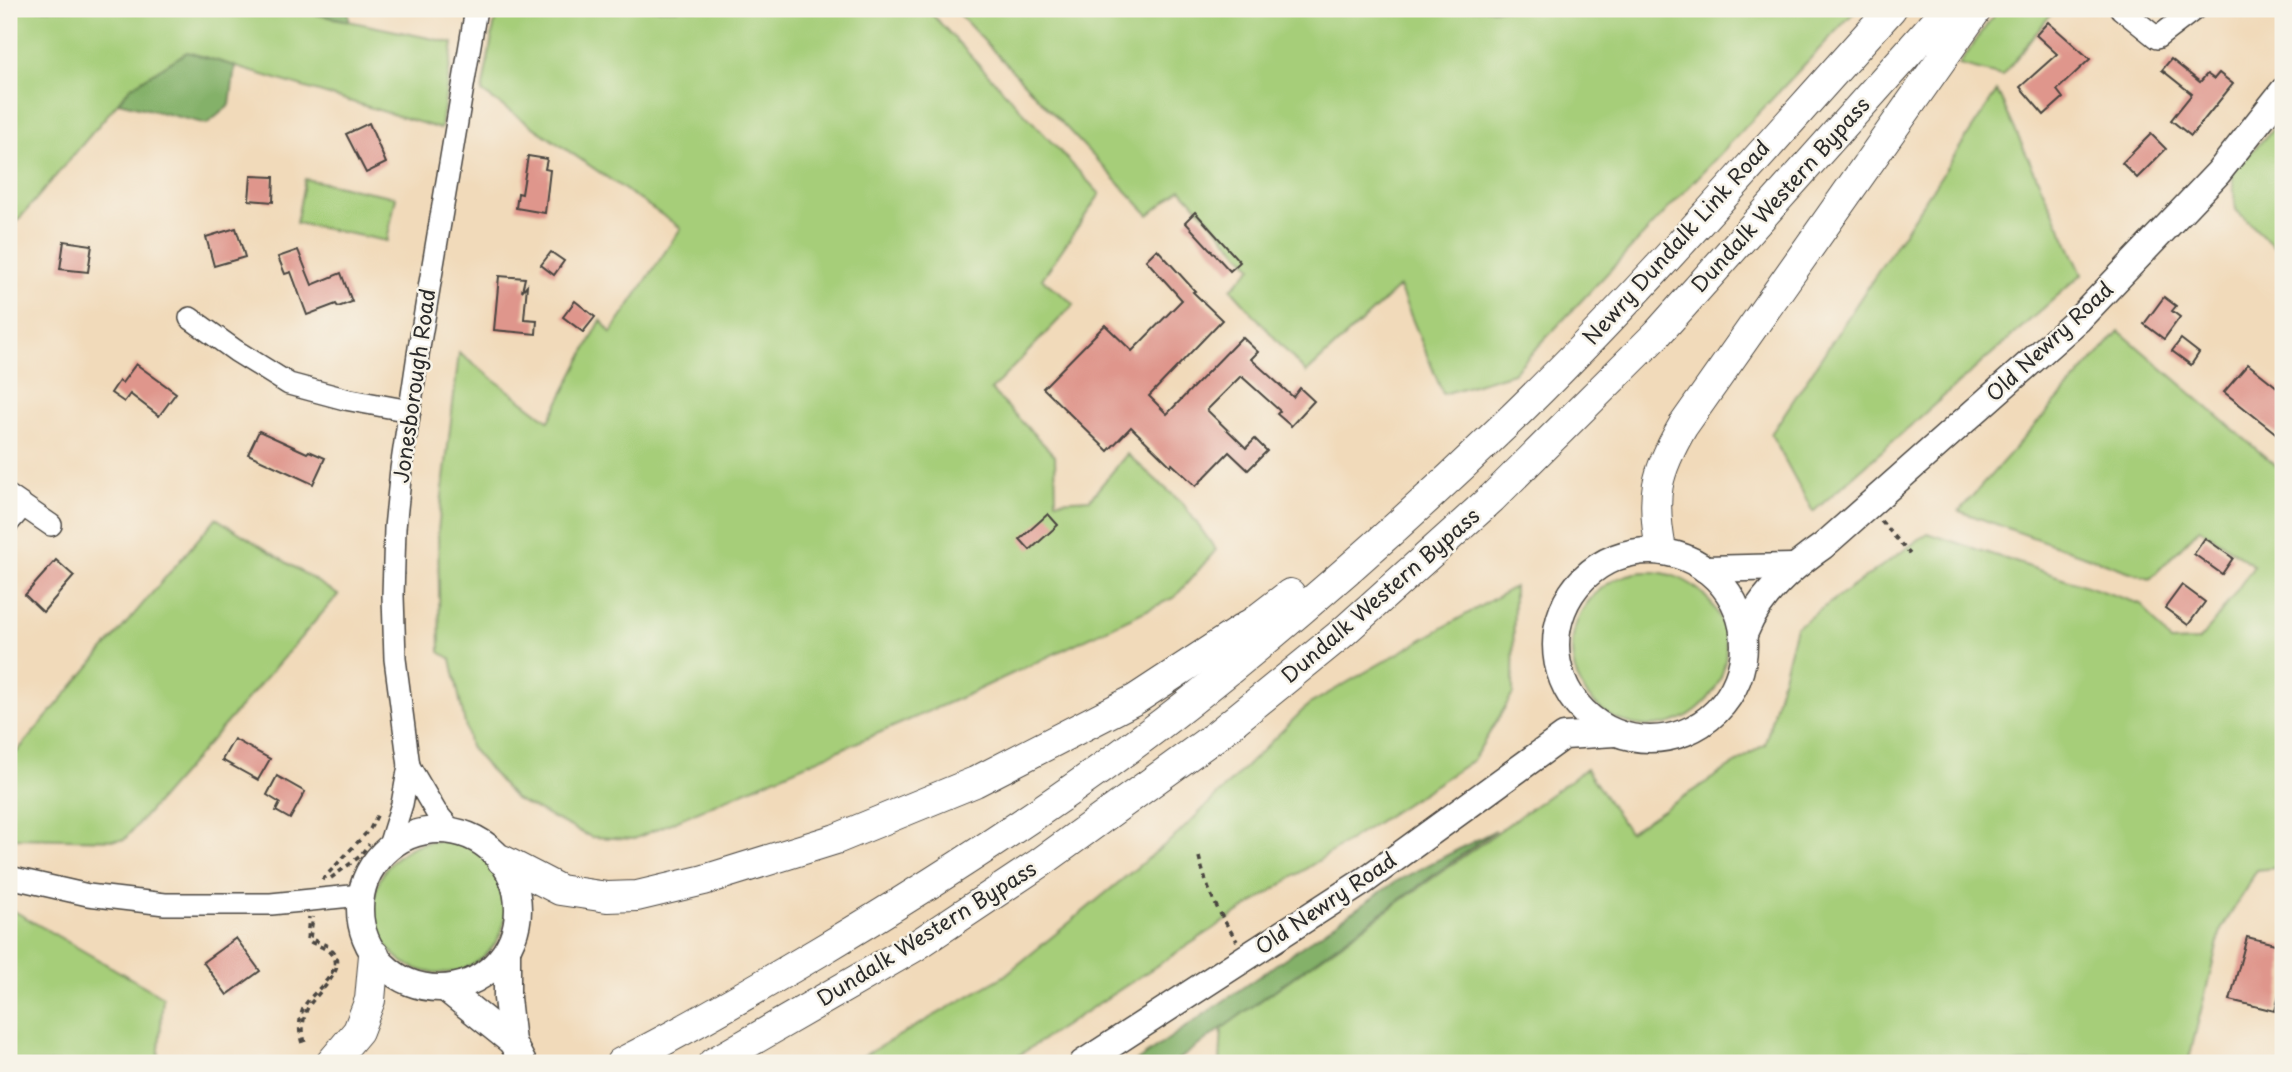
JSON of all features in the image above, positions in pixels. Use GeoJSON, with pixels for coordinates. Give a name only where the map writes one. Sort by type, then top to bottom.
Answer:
{"type":"FeatureCollection","features":[{"type":"Feature","properties":{"kind":"highway","name":"Newry Dundalk Link Road"},"geometry":{"type":"LineString","coordinates":[[1457,471],[1628,300],[1891,9]]}},
{"type":"Feature","properties":{"kind":"highway","name":"Dundalk Western Bypass"},"geometry":{"type":"LineString","coordinates":[[713,1063],[914,947],[1040,863],[1217,735],[1340,634],[1492,498],[1658,333],[1947,9]]}},
{"type":"Feature","properties":{"kind":"highway"},"geometry":{"type":"LineString","coordinates":[[1661,550],[1656,523],[1657,482],[1666,456],[1683,426],[1977,9]]}},
{"type":"Feature","properties":{"kind":"highway"},"geometry":{"type":"LineString","coordinates":[[502,860],[560,890],[607,898],[637,895],[717,876],[836,839],[975,782],[1136,699],[1255,621],[1457,471]]}},
{"type":"Feature","properties":{"kind":"highway","name":"Dundalk Western Bypass"},"geometry":{"type":"LineString","coordinates":[[621,1063],[768,982],[924,889],[1054,802],[1220,677],[1343,575],[1457,471]]}},
{"type":"Feature","properties":{"kind":"highway"},"geometry":{"type":"LineString","coordinates":[[331,1063],[358,1031],[370,1000],[374,956]]}},
{"type":"Feature","properties":{"kind":"main road","name":"Old Newry Road"},"geometry":{"type":"LineString","coordinates":[[1745,632],[1751,617],[1792,567],[1823,546],[2078,320],[2218,173],[2283,91]]}},
{"type":"Feature","properties":{"kind":"main road"},"geometry":{"type":"LineString","coordinates":[[1568,692],[1564,736],[1615,733],[1647,740],[1680,735],[1709,720],[1731,695],[1743,665],[1745,632],[1735,600],[1716,576],[1691,559],[1661,550],[1632,552],[1604,562],[1580,581],[1564,606],[1556,634],[1557,664],[1568,692],[1587,715],[1615,733]]}},
{"type":"Feature","properties":{"kind":"main road"},"geometry":{"type":"LineString","coordinates":[[1705,569],[1792,567]]}},
{"type":"Feature","properties":{"kind":"main road","name":"Old Newry Road"},"geometry":{"type":"LineString","coordinates":[[1083,1063],[1364,881],[1564,736]]}},
{"type":"Feature","properties":{"kind":"main road"},"geometry":{"type":"LineString","coordinates":[[434,830],[453,831],[470,835],[485,844],[502,860],[512,875],[519,906],[514,937],[507,953],[477,980],[446,989],[425,988],[392,974],[374,956],[365,939],[360,918],[361,895],[380,844],[434,830]]}},
{"type":"Feature","properties":{"kind":"main road"},"geometry":{"type":"LineString","coordinates":[[507,953],[507,998],[517,1053]]}},
{"type":"Feature","properties":{"kind":"main road"},"geometry":{"type":"LineString","coordinates":[[446,989],[517,1053]]}},
{"type":"Feature","properties":{"kind":"street","name":"Jonesborough Road"},"geometry":{"type":"LineString","coordinates":[[380,844],[402,804],[409,766],[395,659],[395,528],[419,348],[476,9]]}},
{"type":"Feature","properties":{"kind":"street"},"geometry":{"type":"LineString","coordinates":[[2120,9],[2157,38],[2195,9]]}},
{"type":"Feature","properties":{"kind":"street"},"geometry":{"type":"LineString","coordinates":[[190,318],[289,384],[345,399],[410,411]]}},
{"type":"Feature","properties":{"kind":"street"},"geometry":{"type":"LineString","coordinates":[[13,508],[51,524]]}},
{"type":"Feature","properties":{"kind":"street","name":"Jonesborough Road"},"geometry":{"type":"LineString","coordinates":[[409,766],[436,812],[453,831]]}},
{"type":"Feature","properties":{"kind":"street"},"geometry":{"type":"LineString","coordinates":[[9,877],[88,895],[165,904],[248,905],[318,894],[361,895]]}},
{"type":"Feature","properties":{"kind":"path"},"geometry":{"type":"LineString","coordinates":[[1869,506],[1910,554]]}},
{"type":"Feature","properties":{"kind":"path"},"geometry":{"type":"LineString","coordinates":[[318,894],[370,829],[381,805]]}},
{"type":"Feature","properties":{"kind":"path"},"geometry":{"type":"LineString","coordinates":[[303,1042],[308,1005],[336,971],[338,959],[332,948],[310,938],[310,923],[318,894],[328,880],[380,844]]}},
{"type":"Feature","properties":{"kind":"path"},"geometry":{"type":"LineString","coordinates":[[1199,857],[1214,906],[1248,957]]}},
{"type":"Feature","properties":{"kind":"path"},"geometry":{"type":"LineString","coordinates":[[439,1063],[450,1063]]}},
{"type":"Feature","properties":{"kind":"green space"},"geometry":{"type":"Polygon","coordinates":[[[9,9],[291,9],[453,43],[441,129],[187,52],[131,87],[9,231],[9,9]]]}},
{"type":"Feature","properties":{"kind":"green space"},"geometry":{"type":"Polygon","coordinates":[[[291,9],[349,9],[349,21],[291,9]]]}},
{"type":"Feature","properties":{"kind":"green space"},"geometry":{"type":"Polygon","coordinates":[[[497,9],[927,9],[1100,194],[1042,279],[1074,304],[991,390],[1055,456],[1056,501],[1090,499],[1127,454],[1183,504],[1216,550],[1175,597],[971,693],[634,839],[591,837],[515,799],[470,747],[451,659],[440,652],[438,530],[459,353],[549,421],[601,320],[611,333],[681,228],[482,92],[497,9]]]}},
{"type":"Feature","properties":{"kind":"green space"},"geometry":{"type":"Polygon","coordinates":[[[954,9],[1857,9],[1513,373],[1443,394],[1399,287],[1306,373],[1231,289],[1252,267],[1181,189],[1149,215],[954,9]]]}},
{"type":"Feature","properties":{"kind":"green space"},"geometry":{"type":"Polygon","coordinates":[[[1998,9],[2055,9],[2002,76],[1959,65],[1998,9]]]}},
{"type":"Feature","properties":{"kind":"green space"},"geometry":{"type":"Polygon","coordinates":[[[187,52],[235,66],[230,105],[207,124],[118,102],[131,87],[187,52]]]}},
{"type":"Feature","properties":{"kind":"green space"},"geometry":{"type":"Polygon","coordinates":[[[1997,91],[2082,274],[1813,512],[1771,434],[1997,91]]]}},
{"type":"Feature","properties":{"kind":"green space"},"geometry":{"type":"Polygon","coordinates":[[[2281,120],[2283,255],[2236,210],[2232,173],[2281,120]]]}},
{"type":"Feature","properties":{"kind":"green space"},"geometry":{"type":"Polygon","coordinates":[[[305,179],[396,197],[387,241],[296,223],[305,179]]]}},
{"type":"Feature","properties":{"kind":"green space"},"geometry":{"type":"Polygon","coordinates":[[[2119,331],[2283,472],[2283,867],[2257,870],[2221,930],[2188,1063],[1220,1063],[1222,1028],[1586,769],[1629,832],[1765,744],[1796,627],[1928,533],[2141,604],[2171,642],[2198,641],[2254,566],[2200,528],[2150,579],[1959,511],[2119,331]]]}},
{"type":"Feature","properties":{"kind":"green space"},"geometry":{"type":"Polygon","coordinates":[[[216,518],[338,595],[124,840],[9,838],[9,761],[216,518]]]}},
{"type":"Feature","properties":{"kind":"green space"},"geometry":{"type":"Polygon","coordinates":[[[1649,572],[1678,578],[1703,595],[1720,620],[1726,649],[1720,678],[1703,703],[1678,720],[1649,726],[1620,720],[1595,703],[1578,678],[1572,649],[1578,620],[1595,595],[1620,578],[1649,572]]]}},
{"type":"Feature","properties":{"kind":"green space"},"geometry":{"type":"Polygon","coordinates":[[[1514,587],[1513,694],[1473,760],[1007,1063],[851,1063],[1004,976],[1178,834],[1308,705],[1514,587]]]}},
{"type":"Feature","properties":{"kind":"green space"},"geometry":{"type":"Polygon","coordinates":[[[1496,830],[1174,1063],[1134,1063],[1395,882],[1496,830]]]}},
{"type":"Feature","properties":{"kind":"green space"},"geometry":{"type":"Polygon","coordinates":[[[440,841],[465,846],[487,860],[501,882],[506,907],[501,932],[487,954],[465,968],[440,973],[415,968],[393,954],[379,932],[374,907],[379,882],[393,860],[415,846],[440,841]]]}},
{"type":"Feature","properties":{"kind":"green space"},"geometry":{"type":"Polygon","coordinates":[[[9,908],[163,997],[158,1063],[9,1063],[9,908]]]}},
{"type":"Feature","properties":{"kind":"building"},"geometry":{"type":"Polygon","coordinates":[[[2048,22],[2090,59],[2057,90],[2063,98],[2044,115],[2020,87],[2057,54],[2036,35],[2048,22]]]}},
{"type":"Feature","properties":{"kind":"building"},"geometry":{"type":"Polygon","coordinates":[[[2171,59],[2200,82],[2207,74],[2214,79],[2219,73],[2233,84],[2191,136],[2171,120],[2192,94],[2162,70],[2171,59]]]}},
{"type":"Feature","properties":{"kind":"building"},"geometry":{"type":"Polygon","coordinates":[[[369,123],[386,163],[366,173],[346,134],[369,123]]]}},
{"type":"Feature","properties":{"kind":"building"},"geometry":{"type":"Polygon","coordinates":[[[2151,134],[2166,149],[2137,178],[2122,163],[2151,134]]]}},
{"type":"Feature","properties":{"kind":"building"},"geometry":{"type":"Polygon","coordinates":[[[528,156],[547,159],[545,169],[550,170],[545,213],[516,208],[518,193],[522,194],[528,156]]]}},
{"type":"Feature","properties":{"kind":"building"},"geometry":{"type":"Polygon","coordinates":[[[251,176],[274,177],[273,202],[249,200],[251,176]]]}},
{"type":"Feature","properties":{"kind":"building"},"geometry":{"type":"Polygon","coordinates":[[[1195,212],[1240,262],[1230,271],[1185,222],[1195,212]]]}},
{"type":"Feature","properties":{"kind":"building"},"geometry":{"type":"Polygon","coordinates":[[[236,228],[245,257],[214,266],[206,237],[236,228]]]}},
{"type":"Feature","properties":{"kind":"building"},"geometry":{"type":"Polygon","coordinates":[[[64,241],[92,245],[88,272],[60,269],[64,241]]]}},
{"type":"Feature","properties":{"kind":"building"},"geometry":{"type":"Polygon","coordinates":[[[1157,249],[1195,291],[1193,292],[1222,320],[1149,396],[1167,414],[1242,337],[1258,352],[1251,359],[1293,397],[1300,388],[1314,401],[1291,426],[1277,414],[1280,411],[1241,376],[1207,410],[1246,448],[1255,439],[1267,451],[1248,470],[1229,452],[1196,486],[1131,427],[1108,451],[1043,388],[1105,325],[1132,351],[1182,300],[1146,260],[1157,249]]]}},
{"type":"Feature","properties":{"kind":"building"},"geometry":{"type":"Polygon","coordinates":[[[298,250],[312,285],[341,273],[352,302],[338,307],[336,304],[307,315],[291,272],[285,274],[278,257],[298,250]]]}},
{"type":"Feature","properties":{"kind":"building"},"geometry":{"type":"Polygon","coordinates":[[[551,252],[564,261],[554,275],[541,265],[551,252]]]}},
{"type":"Feature","properties":{"kind":"building"},"geometry":{"type":"Polygon","coordinates":[[[499,276],[525,278],[522,291],[527,285],[524,319],[537,320],[536,334],[494,330],[499,276]]]}},
{"type":"Feature","properties":{"kind":"building"},"geometry":{"type":"Polygon","coordinates":[[[2164,297],[2176,306],[2172,311],[2180,317],[2164,339],[2144,324],[2164,297]]]}},
{"type":"Feature","properties":{"kind":"building"},"geometry":{"type":"Polygon","coordinates":[[[575,301],[595,317],[583,332],[563,317],[575,301]]]}},
{"type":"Feature","properties":{"kind":"building"},"geometry":{"type":"Polygon","coordinates":[[[2181,339],[2199,353],[2191,365],[2172,351],[2181,339]]]}},
{"type":"Feature","properties":{"kind":"building"},"geometry":{"type":"Polygon","coordinates":[[[136,364],[176,393],[159,416],[130,394],[124,402],[111,393],[136,364]]]}},
{"type":"Feature","properties":{"kind":"building"},"geometry":{"type":"Polygon","coordinates":[[[2248,364],[2283,392],[2283,439],[2224,392],[2248,364]]]}},
{"type":"Feature","properties":{"kind":"building"},"geometry":{"type":"Polygon","coordinates":[[[259,431],[307,453],[309,451],[325,458],[313,484],[248,454],[259,431]]]}},
{"type":"Feature","properties":{"kind":"building"},"geometry":{"type":"Polygon","coordinates":[[[1048,514],[1058,525],[1030,550],[1020,539],[1048,514]]]}},
{"type":"Feature","properties":{"kind":"building"},"geometry":{"type":"Polygon","coordinates":[[[2205,538],[2233,558],[2222,574],[2194,554],[2205,538]]]}},
{"type":"Feature","properties":{"kind":"building"},"geometry":{"type":"Polygon","coordinates":[[[56,560],[74,576],[43,612],[25,595],[56,560]]]}},
{"type":"Feature","properties":{"kind":"building"},"geometry":{"type":"Polygon","coordinates":[[[2182,585],[2205,602],[2188,625],[2165,608],[2182,585]]]}},
{"type":"Feature","properties":{"kind":"building"},"geometry":{"type":"Polygon","coordinates":[[[234,739],[270,759],[258,780],[222,760],[234,739]]]}},
{"type":"Feature","properties":{"kind":"building"},"geometry":{"type":"Polygon","coordinates":[[[277,776],[305,792],[290,819],[276,811],[280,803],[267,795],[277,776]]]}},
{"type":"Feature","properties":{"kind":"building"},"geometry":{"type":"Polygon","coordinates":[[[2247,937],[2283,946],[2283,980],[2275,1011],[2230,1000],[2247,937]]]}},
{"type":"Feature","properties":{"kind":"building"},"geometry":{"type":"Polygon","coordinates":[[[236,938],[260,971],[227,995],[203,962],[236,938]]]}}]}
